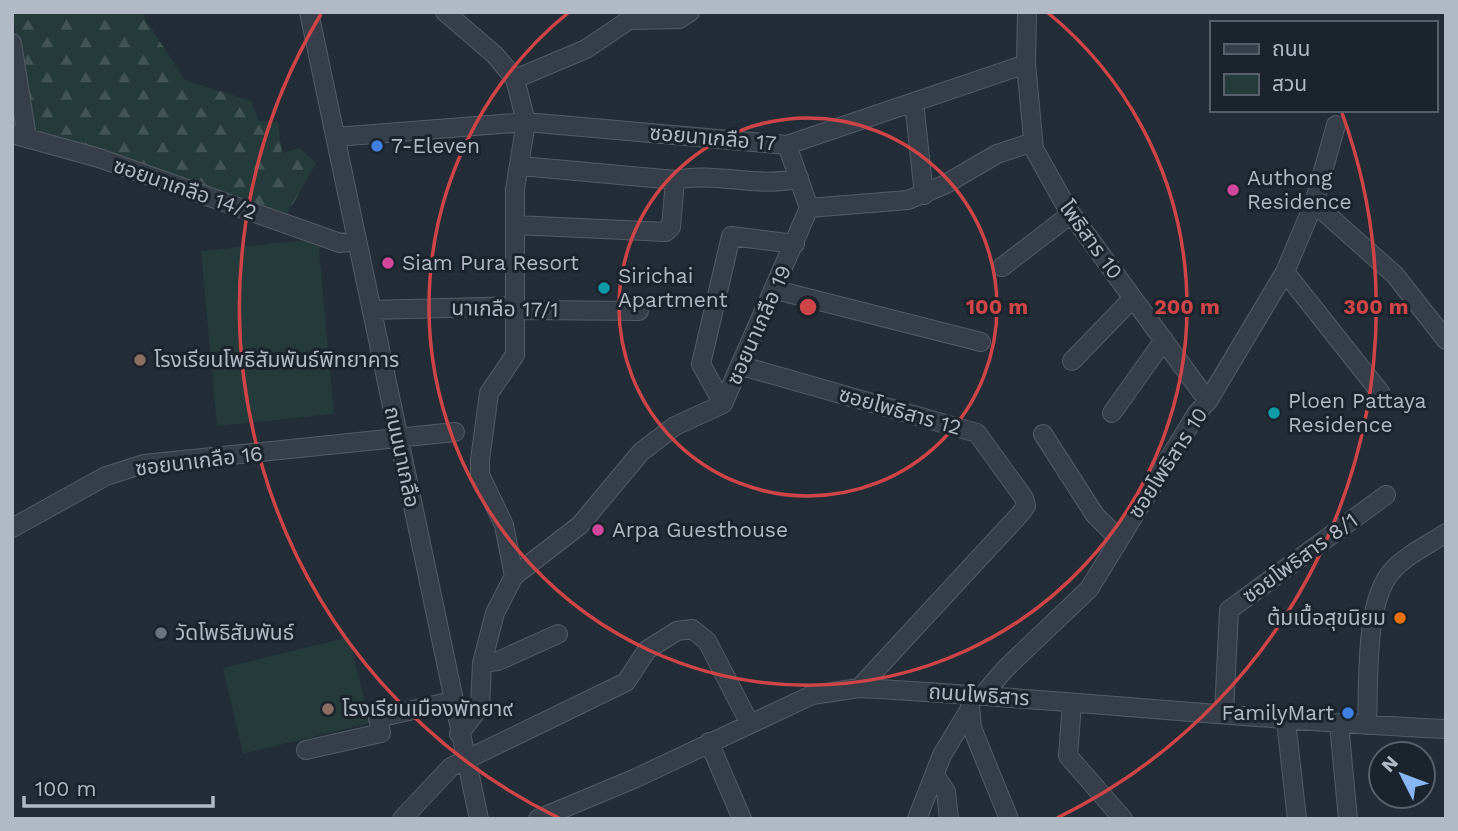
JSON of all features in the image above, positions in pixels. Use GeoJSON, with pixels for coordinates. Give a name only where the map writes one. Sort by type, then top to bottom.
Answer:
{"type":"FeatureCollection","features":[{"type":"Feature","properties":{"kind":"street","name":"ถนนนาเกลือ"},"geometry":{"type":"LineString","coordinates":[[309,12],[479,819]]}},
{"type":"Feature","properties":{"kind":"street"},"geometry":{"type":"LineString","coordinates":[[445,12],[495,55],[515,79],[526,122],[521,166],[515,189],[514,355],[489,393],[480,460],[480,475],[504,525],[514,576]]}},
{"type":"Feature","properties":{"kind":"street"},"geometry":{"type":"LineString","coordinates":[[515,79],[586,49],[629,20],[679,19],[690,12]]}},
{"type":"Feature","properties":{"kind":"street"},"geometry":{"type":"LineString","coordinates":[[1026,64],[1027,12]]}},
{"type":"Feature","properties":{"kind":"street"},"geometry":{"type":"LineString","coordinates":[[12,43],[20,136]]}},
{"type":"Feature","properties":{"kind":"street","name":"ซอยนาเกลือ 17"},"geometry":{"type":"LineString","coordinates":[[336,137],[526,122],[787,145],[1026,64]]}},
{"type":"Feature","properties":{"kind":"street","name":"โพธิสาร 10"},"geometry":{"type":"LineString","coordinates":[[1026,64],[1033,142],[1042,166],[1071,214],[1208,401]]}},
{"type":"Feature","properties":{"kind":"street"},"geometry":{"type":"LineString","coordinates":[[914,102],[924,195]]}},
{"type":"Feature","properties":{"kind":"street","name":"ซอยโพธิสาร 10"},"geometry":{"type":"LineString","coordinates":[[976,694],[1089,589],[1197,413],[1208,401],[1285,272],[1314,203],[1336,125]]}},
{"type":"Feature","properties":{"kind":"street","name":"ซอยนาเกลือ 14/2"},"geometry":{"type":"LineString","coordinates":[[20,136],[99,158],[340,243],[357,241]]}},
{"type":"Feature","properties":{"kind":"street"},"geometry":{"type":"LineString","coordinates":[[787,145],[809,208],[908,200],[924,195],[975,165],[1033,142]]}},
{"type":"Feature","properties":{"kind":"street"},"geometry":{"type":"LineString","coordinates":[[521,166],[675,180],[688,177],[751,180],[799,178]]}},
{"type":"Feature","properties":{"kind":"street"},"geometry":{"type":"LineString","coordinates":[[516,225],[666,232],[671,227],[675,180]]}},
{"type":"Feature","properties":{"kind":"street"},"geometry":{"type":"LineString","coordinates":[[1314,203],[1395,275],[1446,340]]}},
{"type":"Feature","properties":{"kind":"street","name":"ซอยนาเกลือ 19"},"geometry":{"type":"LineString","coordinates":[[459,734],[480,706],[482,663],[495,613],[514,576],[580,524],[640,452],[675,426],[723,404],[776,290],[809,208]]}},
{"type":"Feature","properties":{"kind":"street"},"geometry":{"type":"LineString","coordinates":[[1002,267],[1071,214]]}},
{"type":"Feature","properties":{"kind":"street"},"geometry":{"type":"LineString","coordinates":[[723,404],[701,364],[731,236],[795,244]]}},
{"type":"Feature","properties":{"kind":"street"},"geometry":{"type":"LineString","coordinates":[[1285,272],[1380,392]]}},
{"type":"Feature","properties":{"kind":"street"},"geometry":{"type":"LineString","coordinates":[[776,290],[981,342]]}},
{"type":"Feature","properties":{"kind":"street"},"geometry":{"type":"LineString","coordinates":[[1072,361],[1133,298]]}},
{"type":"Feature","properties":{"kind":"street","name":"นาเกลือ 17/1"},"geometry":{"type":"LineString","coordinates":[[372,310],[516,306],[524,310],[639,311]]}},
{"type":"Feature","properties":{"kind":"street"},"geometry":{"type":"LineString","coordinates":[[1112,413],[1164,340]]}},
{"type":"Feature","properties":{"kind":"street","name":"ซอยโพธิสาร 12"},"geometry":{"type":"LineString","coordinates":[[742,366],[977,433],[1024,498],[1026,506],[998,540],[859,688]]}},
{"type":"Feature","properties":{"kind":"street","name":"ซอยนาเกลือ 16"},"geometry":{"type":"LineString","coordinates":[[12,528],[106,476],[144,464],[456,432]]}},
{"type":"Feature","properties":{"kind":"street"},"geometry":{"type":"LineString","coordinates":[[1043,434],[1095,515],[1119,539]]}},
{"type":"Feature","properties":{"kind":"street","name":"ซอยโพธิสาร 8/1"},"geometry":{"type":"LineString","coordinates":[[1224,713],[1229,610],[1386,495]]}},
{"type":"Feature","properties":{"kind":"street"},"geometry":{"type":"LineString","coordinates":[[1367,725],[1371,641],[1379,597],[1394,569],[1446,533]]}},
{"type":"Feature","properties":{"kind":"street"},"geometry":{"type":"LineString","coordinates":[[402,819],[451,767],[626,682],[647,650],[684,629],[701,633],[707,641],[750,724]]}},
{"type":"Feature","properties":{"kind":"street"},"geometry":{"type":"LineString","coordinates":[[482,663],[499,661],[558,634]]}},
{"type":"Feature","properties":{"kind":"street","name":"ถนนโพธิสาร"},"geometry":{"type":"LineString","coordinates":[[538,819],[636,779],[812,695],[859,688],[1224,713],[1286,721],[1446,729]]}},
{"type":"Feature","properties":{"kind":"street"},"geometry":{"type":"LineString","coordinates":[[917,819],[942,755],[976,694]]}},
{"type":"Feature","properties":{"kind":"street"},"geometry":{"type":"LineString","coordinates":[[306,750],[381,733],[378,718],[452,701]]}},
{"type":"Feature","properties":{"kind":"street"},"geometry":{"type":"LineString","coordinates":[[1072,703],[1068,756],[1123,819]]}},
{"type":"Feature","properties":{"kind":"street"},"geometry":{"type":"LineString","coordinates":[[968,712],[1009,819]]}},
{"type":"Feature","properties":{"kind":"street"},"geometry":{"type":"LineString","coordinates":[[1286,721],[1297,819]]}},
{"type":"Feature","properties":{"kind":"street"},"geometry":{"type":"LineString","coordinates":[[1339,724],[1348,819]]}},
{"type":"Feature","properties":{"kind":"street"},"geometry":{"type":"LineString","coordinates":[[709,743],[743,819]]}},
{"type":"Feature","properties":{"kind":"street"},"geometry":{"type":"LineString","coordinates":[[936,775],[946,792],[949,819]]}},
{"type":"Feature","properties":{"kind":"green space"},"geometry":{"type":"Polygon","coordinates":[[[12,12],[144,12],[145,19],[185,80],[251,101],[259,121],[278,122],[282,153],[300,148],[316,163],[286,216],[34,136],[12,12]]]}},
{"type":"Feature","properties":{"kind":"green space"},"geometry":{"type":"Polygon","coordinates":[[[318,239],[334,414],[217,426],[201,251],[318,239]]]}},
{"type":"Feature","properties":{"kind":"green space"},"geometry":{"type":"Polygon","coordinates":[[[349,637],[370,723],[243,754],[223,668],[349,637]]]}},
{"type":"Feature","properties":{"kind":"place","name":"7-Eleven"},"geometry":{"type":"Point","coordinates":[377,146]}},
{"type":"Feature","properties":{"kind":"place","name":"Authong Residence"},"geometry":{"type":"Point","coordinates":[1233,190]}},
{"type":"Feature","properties":{"kind":"place","name":"Siam Pura Resort"},"geometry":{"type":"Point","coordinates":[388,263]}},
{"type":"Feature","properties":{"kind":"place","name":"Sirichai Apartment"},"geometry":{"type":"Point","coordinates":[604,288]}},
{"type":"Feature","properties":{"kind":"place","name":"โรงเรียนโพธิสัมพันธ์พิทยาคาร"},"geometry":{"type":"Point","coordinates":[140,360]}},
{"type":"Feature","properties":{"kind":"place","name":"Ploen Pattaya Residence"},"geometry":{"type":"Point","coordinates":[1274,413]}},
{"type":"Feature","properties":{"kind":"place","name":"Arpa Guesthouse"},"geometry":{"type":"Point","coordinates":[598,530]}},
{"type":"Feature","properties":{"kind":"place","name":"ต้มเนื้อสุขนิยม"},"geometry":{"type":"Point","coordinates":[1400,618]}},
{"type":"Feature","properties":{"kind":"place","name":"วัดโพธิสัมพันธ์"},"geometry":{"type":"Point","coordinates":[161,633]}},
{"type":"Feature","properties":{"kind":"place","name":"โรงเรียนเมืองพัทยา๙"},"geometry":{"type":"Point","coordinates":[328,709]}},
{"type":"Feature","properties":{"kind":"place","name":"FamilyMart"},"geometry":{"type":"Point","coordinates":[1348,713]}}]}
